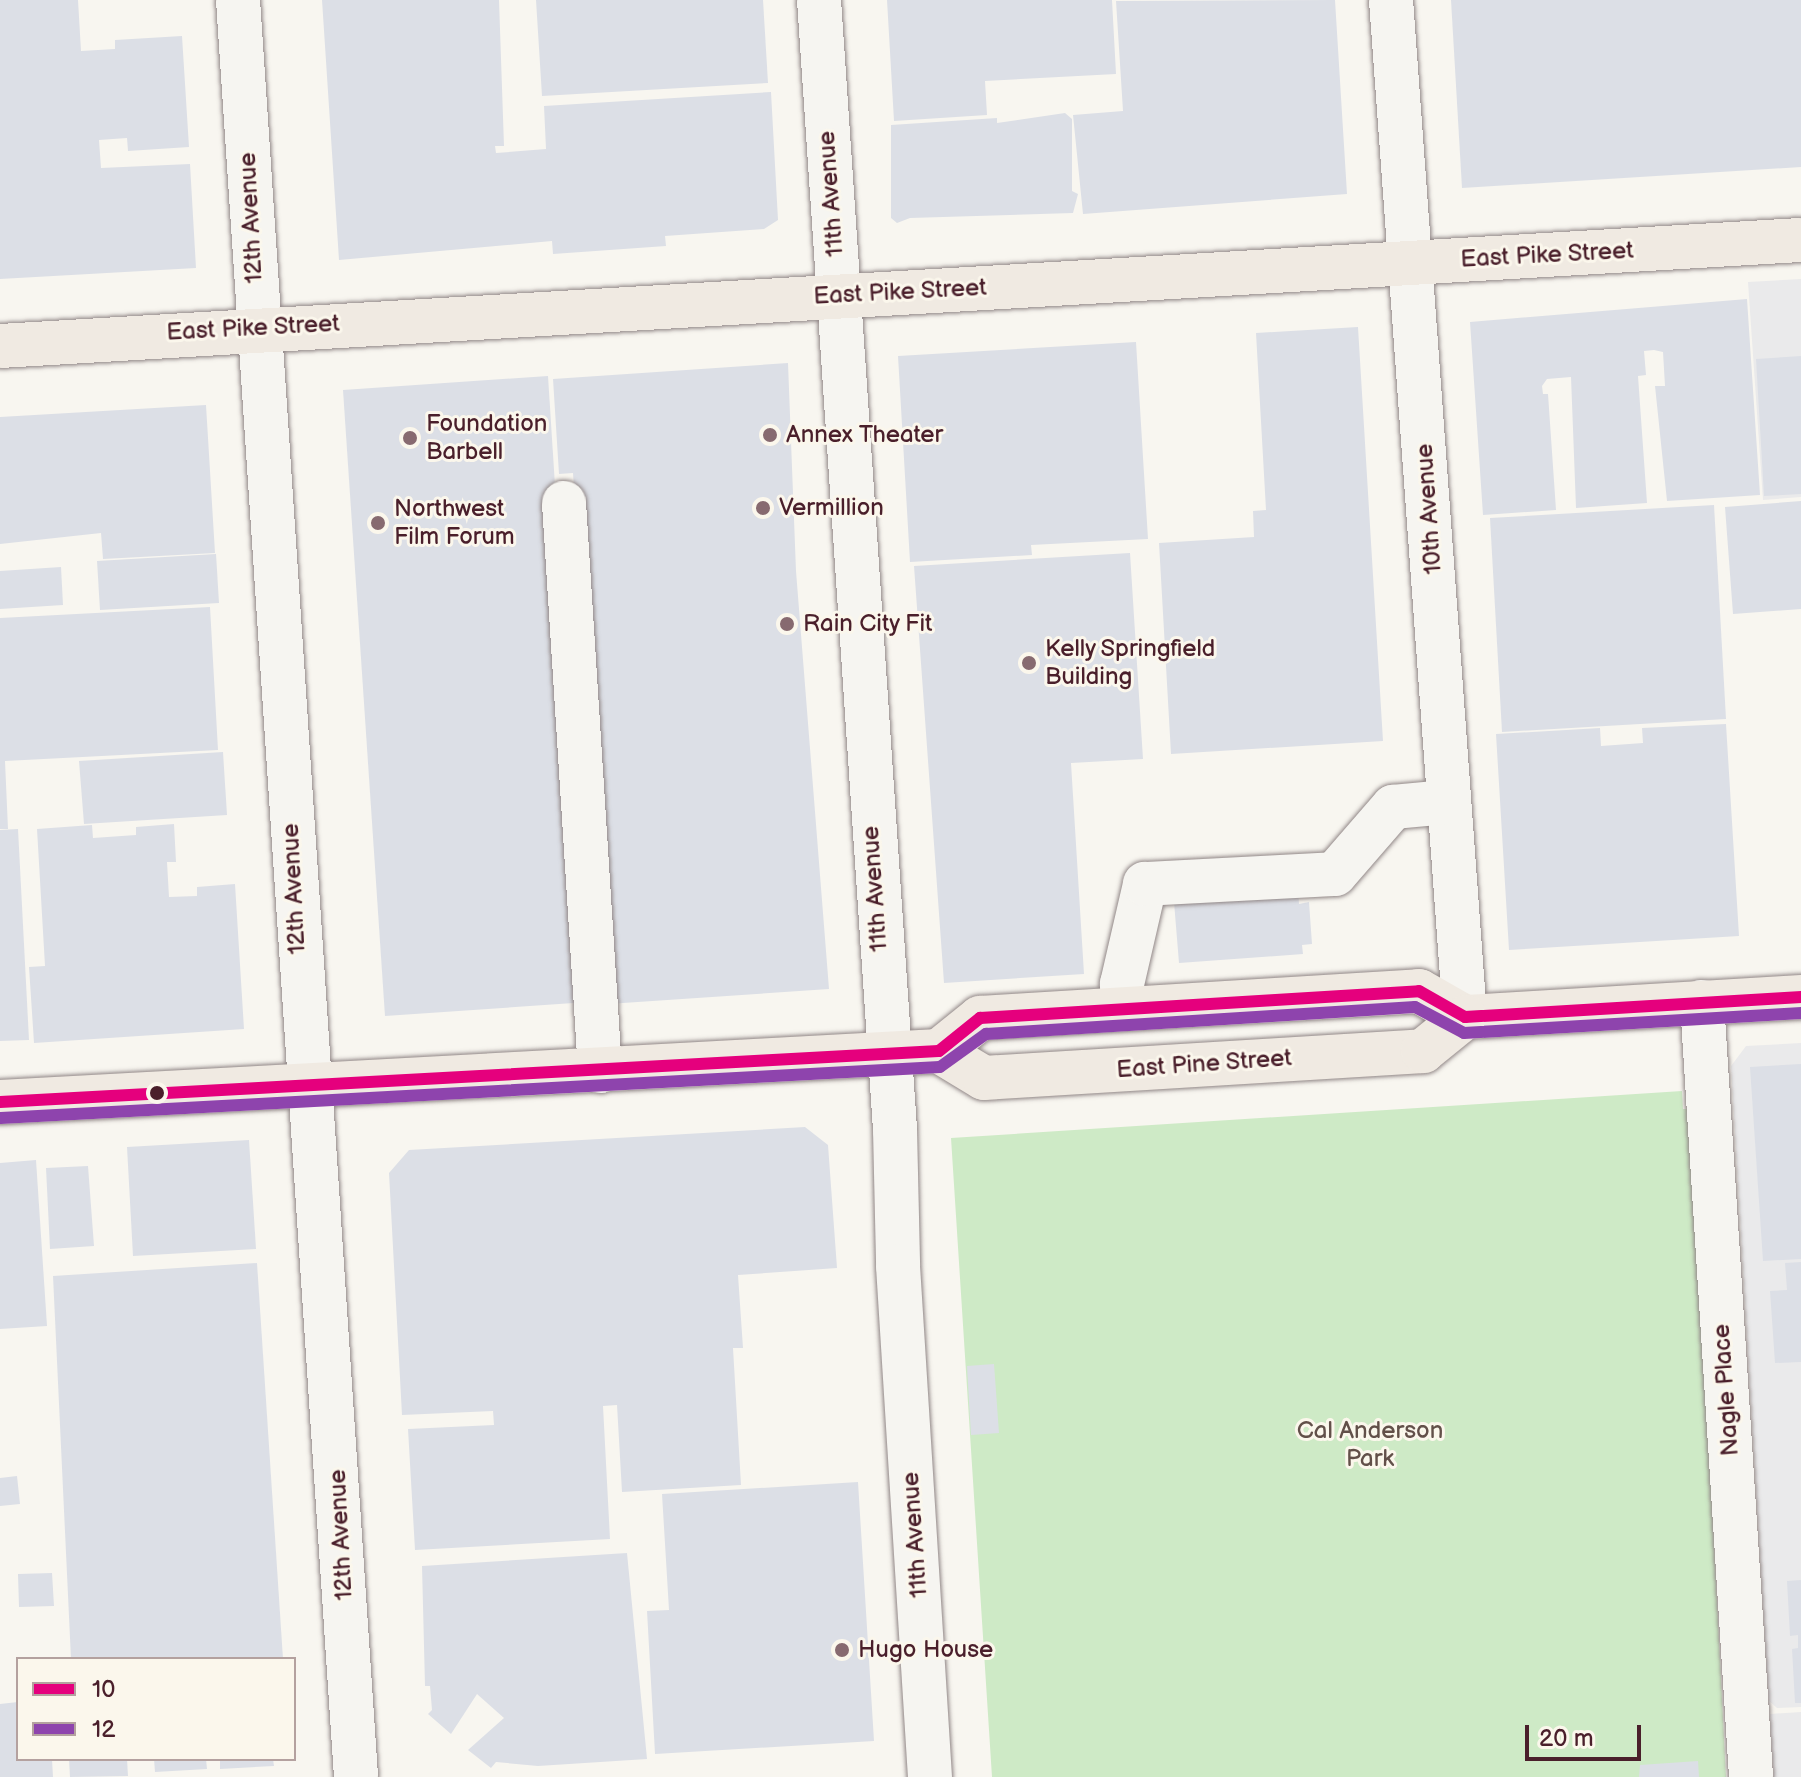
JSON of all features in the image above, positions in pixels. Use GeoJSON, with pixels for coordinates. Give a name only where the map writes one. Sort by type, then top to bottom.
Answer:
{"type":"FeatureCollection","features":[{"type":"Feature","properties":{"kind":"main road","name":"East Pike Street"},"geometry":{"type":"LineString","coordinates":[[0,346],[257,328],[1801,240]]}},
{"type":"Feature","properties":{"kind":"main road"},"geometry":{"type":"LineString","coordinates":[[0,1102],[939,1051],[980,1018],[1123,996],[1419,991],[1465,1017],[1801,997]]}},
{"type":"Feature","properties":{"kind":"main road","name":"East Pine Street"},"geometry":{"type":"LineString","coordinates":[[939,1051],[984,1078],[1423,1051],[1465,1017]]}},
{"type":"Feature","properties":{"kind":"street","name":"12th Avenue"},"geometry":{"type":"LineString","coordinates":[[238,0],[257,328],[356,1777]]}},
{"type":"Feature","properties":{"kind":"street","name":"11th Avenue"},"geometry":{"type":"LineString","coordinates":[[819,0],[888,1054],[930,1777]]}},
{"type":"Feature","properties":{"kind":"street","name":"10th Avenue"},"geometry":{"type":"LineString","coordinates":[[1391,0],[1465,1017]]}},
{"type":"Feature","properties":{"kind":"street"},"geometry":{"type":"LineString","coordinates":[[564,503],[600,1071]]}},
{"type":"Feature","properties":{"kind":"street"},"geometry":{"type":"LineString","coordinates":[[1123,996],[1145,884],[1335,874],[1393,807],[1447,802]]}},
{"type":"Feature","properties":{"kind":"street","name":"Nagle Place"},"geometry":{"type":"LineString","coordinates":[[1702,1002],[1751,1777]]}},
{"type":"Feature","properties":{"kind":"shaded area"},"geometry":{"type":"Polygon","coordinates":[[[1801,279],[1801,497],[1763,500],[1748,282],[1801,279]]]}},
{"type":"Feature","properties":{"kind":"shaded area"},"geometry":{"type":"Polygon","coordinates":[[[1801,1043],[1801,1707],[1777,1708],[1769,1701],[1731,1066],[1746,1046],[1801,1043]]]}},
{"type":"Feature","properties":{"kind":"shaded area"},"geometry":{"type":"Polygon","coordinates":[[[1801,1712],[1801,1777],[1774,1777],[1770,1714],[1801,1712]]]}},
{"type":"Feature","properties":{"kind":"green space","name":"Cal Anderson Park"},"geometry":{"type":"Polygon","coordinates":[[[1682,1091],[1683,1109],[1692,1109],[1726,1777],[992,1777],[951,1138],[1682,1091]]]}},
{"type":"Feature","properties":{"kind":"building"},"geometry":{"type":"Polygon","coordinates":[[[0,0],[78,0],[81,51],[115,49],[115,40],[182,36],[189,147],[128,151],[127,138],[99,140],[101,168],[190,164],[196,268],[0,279],[0,0]]]}},
{"type":"Feature","properties":{"kind":"building"},"geometry":{"type":"Polygon","coordinates":[[[322,0],[499,0],[504,146],[495,146],[496,153],[546,149],[544,106],[771,92],[778,220],[764,229],[665,236],[666,246],[553,254],[552,241],[339,260],[322,0]]]}},
{"type":"Feature","properties":{"kind":"building"},"geometry":{"type":"Polygon","coordinates":[[[536,0],[763,0],[768,83],[542,96],[536,0]]]}},
{"type":"Feature","properties":{"kind":"building"},"geometry":{"type":"Polygon","coordinates":[[[887,0],[1112,0],[1116,74],[985,81],[987,115],[894,121],[887,0]]]}},
{"type":"Feature","properties":{"kind":"building"},"geometry":{"type":"Polygon","coordinates":[[[1335,0],[1347,194],[1083,214],[1073,115],[1123,111],[1116,1],[1335,0]]]}},
{"type":"Feature","properties":{"kind":"building"},"geometry":{"type":"Polygon","coordinates":[[[1451,0],[1801,0],[1801,167],[1462,188],[1451,0]]]}},
{"type":"Feature","properties":{"kind":"building"},"geometry":{"type":"Polygon","coordinates":[[[1065,113],[1072,119],[1072,191],[1078,194],[1073,213],[910,218],[897,223],[891,218],[891,125],[997,118],[997,123],[1065,113]]]}},
{"type":"Feature","properties":{"kind":"building"},"geometry":{"type":"Polygon","coordinates":[[[1747,299],[1760,495],[1667,501],[1655,386],[1665,386],[1663,352],[1654,350],[1644,351],[1646,375],[1638,376],[1647,503],[1576,508],[1571,377],[1547,379],[1542,386],[1543,394],[1548,394],[1556,510],[1483,515],[1470,322],[1747,299]]]}},
{"type":"Feature","properties":{"kind":"building"},"geometry":{"type":"Polygon","coordinates":[[[1358,327],[1383,741],[1171,754],[1159,543],[1254,537],[1253,511],[1266,510],[1256,333],[1358,327]]]}},
{"type":"Feature","properties":{"kind":"building"},"geometry":{"type":"Polygon","coordinates":[[[1136,342],[1148,539],[1031,545],[1032,555],[910,562],[898,356],[1136,342]]]}},
{"type":"Feature","properties":{"kind":"building"},"geometry":{"type":"Polygon","coordinates":[[[1801,356],[1801,494],[1764,496],[1756,359],[1801,356]]]}},
{"type":"Feature","properties":{"kind":"building"},"geometry":{"type":"Polygon","coordinates":[[[788,363],[796,571],[829,989],[608,1004],[573,473],[559,474],[553,379],[788,363]]]}},
{"type":"Feature","properties":{"kind":"building"},"geometry":{"type":"Polygon","coordinates":[[[548,376],[588,1002],[385,1016],[343,390],[548,376]]]}},
{"type":"Feature","properties":{"kind":"building"},"geometry":{"type":"Polygon","coordinates":[[[206,405],[215,553],[103,559],[101,533],[0,544],[0,417],[206,405]]]}},
{"type":"Feature","properties":{"kind":"building"},"geometry":{"type":"Polygon","coordinates":[[[1801,501],[1801,609],[1733,614],[1725,507],[1801,501]]]}},
{"type":"Feature","properties":{"kind":"building"},"geometry":{"type":"Polygon","coordinates":[[[1714,505],[1726,719],[1502,732],[1490,518],[1714,505]]]}},
{"type":"Feature","properties":{"kind":"building","name":"Kelly Springfield Building"},"geometry":{"type":"Polygon","coordinates":[[[1130,553],[1143,759],[1071,763],[1084,974],[944,983],[914,566],[1130,553]]]}},
{"type":"Feature","properties":{"kind":"building"},"geometry":{"type":"Polygon","coordinates":[[[216,554],[219,603],[100,610],[97,561],[216,554]]]}},
{"type":"Feature","properties":{"kind":"building"},"geometry":{"type":"Polygon","coordinates":[[[61,567],[63,605],[0,609],[0,571],[61,567]]]}},
{"type":"Feature","properties":{"kind":"building"},"geometry":{"type":"Polygon","coordinates":[[[210,607],[218,750],[5,761],[8,829],[0,829],[0,618],[210,607]]]}},
{"type":"Feature","properties":{"kind":"building"},"geometry":{"type":"Polygon","coordinates":[[[1726,724],[1739,936],[1509,950],[1496,734],[1600,728],[1601,746],[1643,743],[1642,728],[1726,724]]]}},
{"type":"Feature","properties":{"kind":"building"},"geometry":{"type":"Polygon","coordinates":[[[223,752],[227,815],[84,824],[79,761],[223,752]]]}},
{"type":"Feature","properties":{"kind":"building"},"geometry":{"type":"Polygon","coordinates":[[[174,824],[176,862],[167,862],[169,897],[197,896],[197,887],[235,884],[244,1029],[34,1043],[29,967],[45,966],[37,829],[92,825],[93,838],[136,835],[136,827],[174,824]]]}},
{"type":"Feature","properties":{"kind":"building"},"geometry":{"type":"Polygon","coordinates":[[[18,829],[29,1040],[0,1041],[0,830],[18,829]]]}},
{"type":"Feature","properties":{"kind":"building"},"geometry":{"type":"Polygon","coordinates":[[[1298,890],[1299,904],[1309,902],[1312,944],[1302,945],[1303,954],[1179,963],[1174,902],[1298,890]]]}},
{"type":"Feature","properties":{"kind":"building"},"geometry":{"type":"Polygon","coordinates":[[[1801,1064],[1801,1259],[1763,1261],[1750,1067],[1801,1064]]]}},
{"type":"Feature","properties":{"kind":"building"},"geometry":{"type":"Polygon","coordinates":[[[805,1127],[828,1145],[837,1268],[738,1275],[743,1348],[733,1348],[741,1485],[622,1492],[617,1405],[603,1406],[610,1539],[415,1550],[408,1429],[494,1425],[493,1411],[402,1415],[389,1173],[409,1150],[805,1127]]]}},
{"type":"Feature","properties":{"kind":"building"},"geometry":{"type":"Polygon","coordinates":[[[249,1140],[256,1249],[133,1256],[127,1147],[249,1140]]]}},
{"type":"Feature","properties":{"kind":"building"},"geometry":{"type":"Polygon","coordinates":[[[36,1160],[47,1326],[0,1329],[0,1163],[36,1160]]]}},
{"type":"Feature","properties":{"kind":"building"},"geometry":{"type":"Polygon","coordinates":[[[88,1166],[94,1246],[50,1249],[46,1168],[88,1166]]]}},
{"type":"Feature","properties":{"kind":"building"},"geometry":{"type":"Polygon","coordinates":[[[1801,1262],[1801,1362],[1775,1363],[1770,1291],[1787,1290],[1785,1263],[1801,1262]]]}},
{"type":"Feature","properties":{"kind":"building"},"geometry":{"type":"Polygon","coordinates":[[[257,1263],[283,1657],[71,1657],[53,1276],[257,1263]]]}},
{"type":"Feature","properties":{"kind":"building"},"geometry":{"type":"Polygon","coordinates":[[[994,1364],[999,1433],[971,1435],[967,1366],[994,1364]]]}},
{"type":"Feature","properties":{"kind":"building"},"geometry":{"type":"Polygon","coordinates":[[[17,1476],[20,1504],[0,1506],[0,1478],[17,1476]]]}},
{"type":"Feature","properties":{"kind":"building"},"geometry":{"type":"Polygon","coordinates":[[[858,1482],[874,1741],[655,1754],[647,1611],[669,1610],[662,1494],[858,1482]]]}},
{"type":"Feature","properties":{"kind":"building"},"geometry":{"type":"Polygon","coordinates":[[[627,1553],[647,1759],[538,1766],[496,1762],[491,1768],[468,1750],[504,1718],[477,1694],[451,1734],[428,1714],[432,1710],[430,1686],[425,1686],[422,1566],[627,1553]]]}},
{"type":"Feature","properties":{"kind":"building"},"geometry":{"type":"Polygon","coordinates":[[[52,1573],[54,1606],[19,1607],[18,1574],[52,1573]]]}},
{"type":"Feature","properties":{"kind":"building"},"geometry":{"type":"Polygon","coordinates":[[[1801,1580],[1801,1703],[1795,1703],[1792,1649],[1798,1648],[1798,1635],[1790,1636],[1787,1581],[1801,1580]]]}},
{"type":"Feature","properties":{"kind":"building"},"geometry":{"type":"Polygon","coordinates":[[[16,1702],[16,1761],[52,1761],[53,1777],[0,1777],[0,1704],[16,1702]]]}},
{"type":"Feature","properties":{"kind":"building"},"geometry":{"type":"Polygon","coordinates":[[[69,1761],[127,1761],[128,1776],[70,1777],[69,1761]]]}},
{"type":"Feature","properties":{"kind":"building"},"geometry":{"type":"Polygon","coordinates":[[[154,1761],[206,1761],[207,1769],[155,1772],[154,1761]]]}},
{"type":"Feature","properties":{"kind":"building"},"geometry":{"type":"Polygon","coordinates":[[[220,1761],[273,1761],[274,1766],[220,1769],[220,1761]]]}},
{"type":"Feature","properties":{"kind":"building"},"geometry":{"type":"Polygon","coordinates":[[[1698,1761],[1699,1777],[1639,1777],[1640,1765],[1698,1761]]]}},
{"type":"Feature","properties":{"kind":"transit line","name":"10"},"geometry":{"type":"LineString","coordinates":[[0,1102],[939,1051],[980,1018],[1419,991],[1465,1017],[1801,997]]}},
{"type":"Feature","properties":{"kind":"transit line","name":"12"},"geometry":{"type":"LineString","coordinates":[[1,1118],[940,1067],[986,1034],[1415,1007],[1464,1033],[1801,1013]]}},
{"type":"Feature","properties":{"kind":"place","name":"Annex Theater"},"geometry":{"type":"Point","coordinates":[770,435]}},
{"type":"Feature","properties":{"kind":"place","name":"Foundation Barbell"},"geometry":{"type":"Point","coordinates":[410,438]}},
{"type":"Feature","properties":{"kind":"place","name":"Vermillion"},"geometry":{"type":"Point","coordinates":[763,508]}},
{"type":"Feature","properties":{"kind":"place","name":"Northwest Film Forum"},"geometry":{"type":"Point","coordinates":[378,523]}},
{"type":"Feature","properties":{"kind":"place","name":"Rain City Fit"},"geometry":{"type":"Point","coordinates":[787,624]}},
{"type":"Feature","properties":{"kind":"place","name":"Kelly Springfield Building"},"geometry":{"type":"Point","coordinates":[1029,663]}},
{"type":"Feature","properties":{"kind":"place","name":"Hugo House"},"geometry":{"type":"Point","coordinates":[842,1650]}}]}
